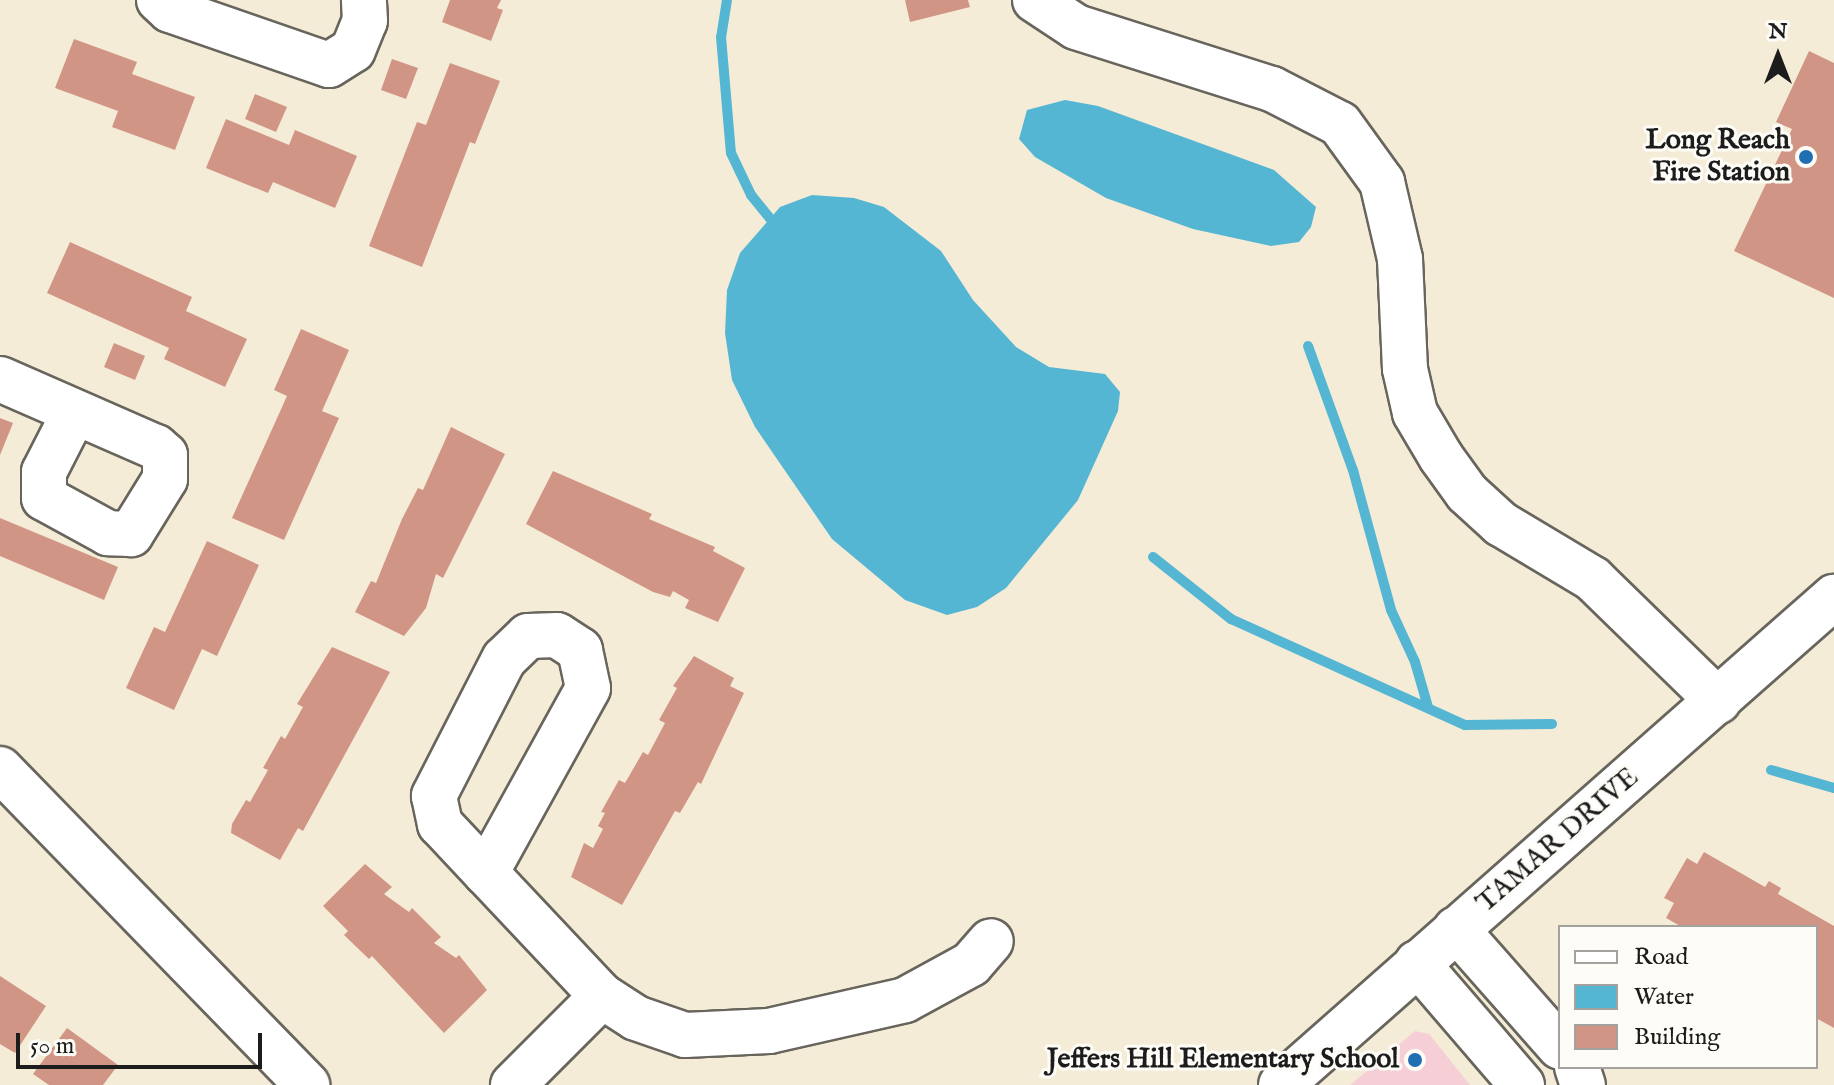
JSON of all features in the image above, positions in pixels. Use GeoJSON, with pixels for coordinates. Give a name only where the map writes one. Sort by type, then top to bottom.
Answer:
{"type":"FeatureCollection","features":[{"type":"Feature","properties":{"kind":"street"},"geometry":{"type":"LineString","coordinates":[[159,0],[170,10],[329,65],[353,50],[365,21],[364,0]]}},
{"type":"Feature","properties":{"kind":"street"},"geometry":{"type":"LineString","coordinates":[[1035,0],[1076,27],[1272,89],[1340,124],[1382,182],[1400,259],[1405,369],[1415,413],[1441,457],[1467,493],[1501,524],[1593,579],[1718,701]]}},
{"type":"Feature","properties":{"kind":"street"},"geometry":{"type":"LineString","coordinates":[[0,379],[74,413]]}},
{"type":"Feature","properties":{"kind":"street","name":"TAMAR DRIVE"},"geometry":{"type":"LineString","coordinates":[[1281,1085],[1834,597]]}},
{"type":"Feature","properties":{"kind":"street"},"geometry":{"type":"LineString","coordinates":[[486,873],[588,688],[580,650],[557,635],[528,636],[504,659],[438,781],[434,796],[440,824],[486,873],[602,996],[636,1018],[685,1035],[769,1031],[905,1000],[971,964],[991,941]]}},
{"type":"Feature","properties":{"kind":"street"},"geometry":{"type":"LineString","coordinates":[[0,769],[307,1085]]}},
{"type":"Feature","properties":{"kind":"street"},"geometry":{"type":"LineString","coordinates":[[1456,929],[1558,1045]]}},
{"type":"Feature","properties":{"kind":"street"},"geometry":{"type":"LineString","coordinates":[[1417,963],[1522,1085]]}},
{"type":"Feature","properties":{"kind":"street"},"geometry":{"type":"LineString","coordinates":[[513,1085],[602,996]]}},
{"type":"Feature","properties":{"kind":"shaded area","name":"Jeffers Hill Elementary School"},"geometry":{"type":"Polygon","coordinates":[[[1415,1031],[1429,1034],[1470,1085],[1350,1085],[1415,1031]]]}},
{"type":"Feature","properties":{"kind":"water"},"geometry":{"type":"Polygon","coordinates":[[[1065,100],[1098,106],[1274,170],[1316,207],[1311,227],[1299,242],[1271,246],[1193,229],[1106,198],[1035,157],[1019,139],[1027,110],[1065,100]]]}},
{"type":"Feature","properties":{"kind":"water"},"geometry":{"type":"Polygon","coordinates":[[[812,195],[854,198],[884,207],[941,251],[973,300],[1016,347],[1049,367],[1105,374],[1120,392],[1118,411],[1078,500],[1006,588],[977,607],[947,615],[905,600],[832,539],[755,427],[732,380],[725,333],[727,290],[740,253],[780,207],[812,195]]]}},
{"type":"Feature","properties":{"kind":"building"},"geometry":{"type":"Polygon","coordinates":[[[450,0],[501,0],[497,8],[503,10],[491,41],[442,22],[450,0]]]}},
{"type":"Feature","properties":{"kind":"building"},"geometry":{"type":"Polygon","coordinates":[[[905,0],[968,0],[970,7],[910,22],[905,0]]]}},
{"type":"Feature","properties":{"kind":"building"},"geometry":{"type":"Polygon","coordinates":[[[74,39],[137,62],[132,74],[195,97],[175,150],[112,127],[118,111],[55,88],[74,39]]]}},
{"type":"Feature","properties":{"kind":"building","name":"Long Reach Fire Station"},"geometry":{"type":"Polygon","coordinates":[[[1809,51],[1834,63],[1834,298],[1734,251],[1792,129],[1776,122],[1809,51]]]}},
{"type":"Feature","properties":{"kind":"building"},"geometry":{"type":"Polygon","coordinates":[[[392,59],[418,68],[406,99],[381,90],[392,59]]]}},
{"type":"Feature","properties":{"kind":"building"},"geometry":{"type":"Polygon","coordinates":[[[450,63],[500,81],[475,144],[470,142],[422,267],[369,246],[417,122],[426,125],[450,63]]]}},
{"type":"Feature","properties":{"kind":"building"},"geometry":{"type":"Polygon","coordinates":[[[255,94],[287,107],[276,132],[245,119],[255,94]]]}},
{"type":"Feature","properties":{"kind":"building"},"geometry":{"type":"Polygon","coordinates":[[[226,119],[289,145],[295,130],[357,156],[335,208],[273,182],[268,193],[206,168],[226,119]]]}},
{"type":"Feature","properties":{"kind":"building"},"geometry":{"type":"Polygon","coordinates":[[[70,242],[192,297],[186,311],[247,339],[225,387],[164,359],[169,348],[47,293],[70,242]]]}},
{"type":"Feature","properties":{"kind":"building"},"geometry":{"type":"Polygon","coordinates":[[[301,329],[349,350],[322,411],[339,418],[284,540],[232,518],[287,396],[274,390],[301,329]]]}},
{"type":"Feature","properties":{"kind":"building"},"geometry":{"type":"Polygon","coordinates":[[[114,343],[145,356],[135,380],[104,367],[114,343]]]}},
{"type":"Feature","properties":{"kind":"building"},"geometry":{"type":"Polygon","coordinates":[[[0,418],[13,423],[0,455],[0,418]]]}},
{"type":"Feature","properties":{"kind":"building"},"geometry":{"type":"Polygon","coordinates":[[[451,427],[505,454],[443,578],[436,574],[426,608],[404,636],[355,612],[371,581],[376,583],[402,519],[418,488],[423,490],[451,427]]]}},
{"type":"Feature","properties":{"kind":"building"},"geometry":{"type":"Polygon","coordinates":[[[553,471],[652,514],[649,519],[715,547],[713,551],[745,568],[718,622],[685,608],[689,600],[673,591],[670,597],[653,592],[526,524],[553,471]]]}},
{"type":"Feature","properties":{"kind":"building"},"geometry":{"type":"Polygon","coordinates":[[[0,518],[118,567],[104,600],[0,556],[0,518]]]}},
{"type":"Feature","properties":{"kind":"building"},"geometry":{"type":"Polygon","coordinates":[[[207,541],[259,565],[217,656],[202,649],[174,710],[126,688],[154,627],[165,632],[207,541]]]}},
{"type":"Feature","properties":{"kind":"building"},"geometry":{"type":"Polygon","coordinates":[[[332,647],[390,672],[303,831],[298,828],[280,860],[231,833],[232,824],[246,800],[250,802],[268,770],[263,768],[281,736],[285,739],[303,707],[297,704],[332,647]]]}},
{"type":"Feature","properties":{"kind":"building"},"geometry":{"type":"Polygon","coordinates":[[[694,656],[734,678],[730,686],[744,693],[701,784],[698,782],[680,813],[675,811],[622,905],[571,877],[584,843],[593,848],[603,829],[598,826],[605,813],[601,812],[619,780],[625,783],[643,752],[648,755],[665,723],[659,720],[677,688],[673,686],[694,656]]]}},
{"type":"Feature","properties":{"kind":"building"},"geometry":{"type":"Polygon","coordinates":[[[1704,852],[1765,887],[1769,881],[1781,888],[1778,894],[1834,926],[1834,1028],[1818,1019],[1818,925],[1678,925],[1666,918],[1674,903],[1664,898],[1687,858],[1697,864],[1704,852]]]}},
{"type":"Feature","properties":{"kind":"building"},"geometry":{"type":"Polygon","coordinates":[[[365,864],[392,887],[384,894],[409,912],[412,908],[441,937],[434,943],[456,958],[459,955],[487,990],[444,1033],[372,956],[369,959],[344,935],[348,931],[323,906],[365,864]]]}},
{"type":"Feature","properties":{"kind":"building"},"geometry":{"type":"Polygon","coordinates":[[[0,976],[46,1006],[15,1053],[0,1044],[0,976]]]}},
{"type":"Feature","properties":{"kind":"building"},"geometry":{"type":"Polygon","coordinates":[[[67,1028],[118,1065],[103,1085],[49,1085],[33,1074],[67,1028]]]}},
{"type":"Feature","properties":{"kind":"waterway"},"geometry":{"type":"LineString","coordinates":[[727,0],[721,37],[731,153],[751,195],[777,227]]}},
{"type":"Feature","properties":{"kind":"waterway"},"geometry":{"type":"LineString","coordinates":[[1308,346],[1353,470],[1391,610],[1415,662],[1428,707]]}},
{"type":"Feature","properties":{"kind":"waterway"},"geometry":{"type":"LineString","coordinates":[[1153,557],[1231,619],[1465,725],[1552,724]]}},
{"type":"Feature","properties":{"kind":"waterway"},"geometry":{"type":"LineString","coordinates":[[1771,770],[1834,788]]}},
{"type":"Feature","properties":{"kind":"place","name":"Long Reach Fire Station"},"geometry":{"type":"Point","coordinates":[1806,157]}},
{"type":"Feature","properties":{"kind":"place","name":"Jeffers Hill Elementary School"},"geometry":{"type":"Point","coordinates":[1415,1060]}}]}
